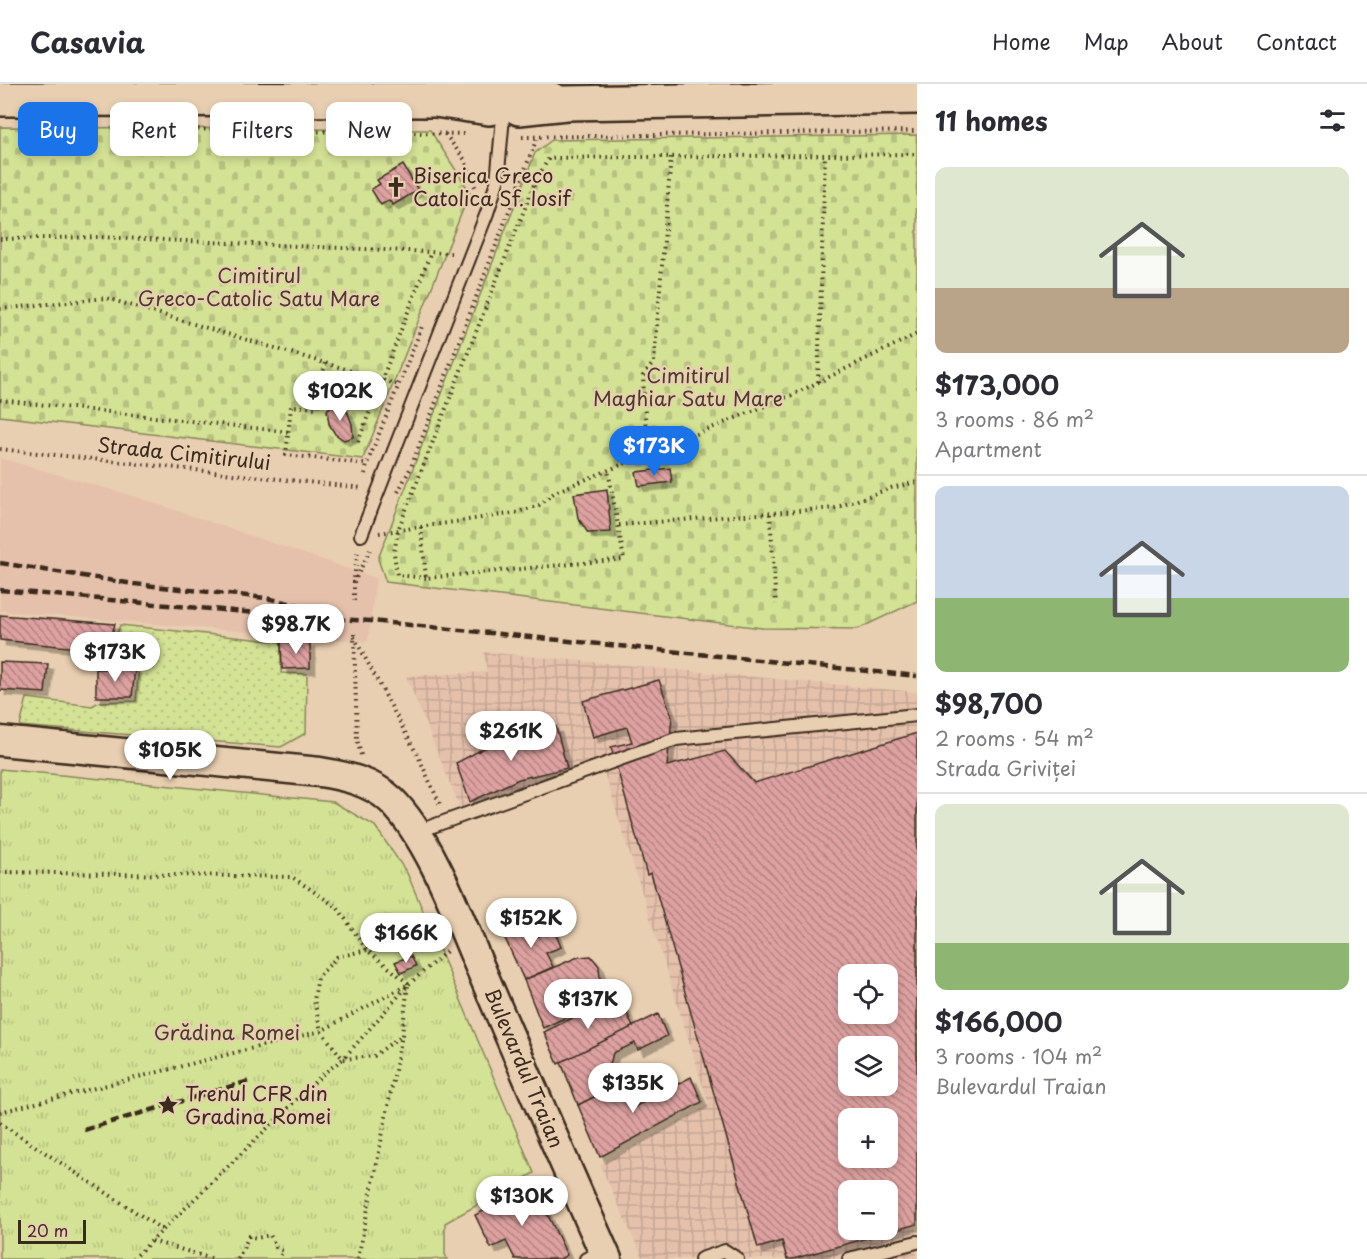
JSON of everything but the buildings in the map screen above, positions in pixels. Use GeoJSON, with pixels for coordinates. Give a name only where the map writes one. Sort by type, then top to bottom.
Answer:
{"type":"FeatureCollection","features":[{"type":"Feature","properties":{"kind":"main road"},"geometry":{"type":"LineString","coordinates":[[0,99],[257,92],[504,104],[917,97]]}},
{"type":"Feature","properties":{"kind":"street","name":"Bulevardul Traian"},"geometry":{"type":"LineString","coordinates":[[0,741],[353,767],[369,785],[389,798],[416,832],[468,939],[599,1257]]}},
{"type":"Feature","properties":{"kind":"lane"},"geometry":{"type":"LineString","coordinates":[[361,535],[487,213],[497,182],[504,104]]}},
{"type":"Feature","properties":{"kind":"lane"},"geometry":{"type":"LineString","coordinates":[[416,832],[676,739],[917,715]]}},
{"type":"Feature","properties":{"kind":"lane"},"geometry":{"type":"LineString","coordinates":[[849,1259],[917,1242]]}},
{"type":"Feature","properties":{"kind":"lane"},"geometry":{"type":"LineString","coordinates":[[701,1259],[725,1251],[737,1259]]}},
{"type":"Feature","properties":{"kind":"path"},"geometry":{"type":"LineString","coordinates":[[198,129],[444,133]]}},
{"type":"Feature","properties":{"kind":"path"},"geometry":{"type":"LineString","coordinates":[[537,138],[917,131]]}},
{"type":"Feature","properties":{"kind":"path"},"geometry":{"type":"LineString","coordinates":[[608,470],[624,558],[426,578],[397,575],[394,553],[398,530],[536,180],[549,158],[917,154]]}},
{"type":"Feature","properties":{"kind":"path"},"geometry":{"type":"LineString","coordinates":[[818,382],[825,156]]}},
{"type":"Feature","properties":{"kind":"path"},"geometry":{"type":"LineString","coordinates":[[647,454],[643,376],[654,363],[671,157]]}},
{"type":"Feature","properties":{"kind":"path"},"geometry":{"type":"LineString","coordinates":[[0,239],[99,237],[451,253]]}},
{"type":"Feature","properties":{"kind":"path"},"geometry":{"type":"LineString","coordinates":[[358,442],[431,252]]}},
{"type":"Feature","properties":{"kind":"path"},"geometry":{"type":"LineString","coordinates":[[0,309],[106,298],[399,384]]}},
{"type":"Feature","properties":{"kind":"path"},"geometry":{"type":"LineString","coordinates":[[378,533],[516,513],[539,505],[555,492],[818,382],[917,334]]}},
{"type":"Feature","properties":{"kind":"path"},"geometry":{"type":"LineString","coordinates":[[325,363],[317,408],[291,406],[286,455],[366,464]]}},
{"type":"Feature","properties":{"kind":"path"},"geometry":{"type":"LineString","coordinates":[[0,400],[290,432]]}},
{"type":"Feature","properties":{"kind":"path","name":"Strada Cimitirului"},"geometry":{"type":"LineString","coordinates":[[0,449],[364,488]]}},
{"type":"Feature","properties":{"kind":"path"},"geometry":{"type":"LineString","coordinates":[[619,525],[835,508],[891,488],[917,482]]}},
{"type":"Feature","properties":{"kind":"path"},"geometry":{"type":"LineString","coordinates":[[770,514],[776,604]]}},
{"type":"Feature","properties":{"kind":"path"},"geometry":{"type":"LineString","coordinates":[[421,527],[426,578]]}},
{"type":"Feature","properties":{"kind":"path"},"geometry":{"type":"LineString","coordinates":[[353,767],[357,739],[354,635],[420,760],[448,821]]}},
{"type":"Feature","properties":{"kind":"path"},"geometry":{"type":"LineString","coordinates":[[0,872],[292,877],[337,907],[367,950],[409,984]]}},
{"type":"Feature","properties":{"kind":"path"},"geometry":{"type":"LineString","coordinates":[[133,1259],[324,1073],[344,1059],[409,984],[453,946]]}},
{"type":"Feature","properties":{"kind":"path"},"geometry":{"type":"LineString","coordinates":[[344,1059],[321,1031],[314,1000],[318,977],[337,957],[367,950]]}},
{"type":"Feature","properties":{"kind":"path"},"geometry":{"type":"LineString","coordinates":[[0,1112],[321,1031],[409,984]]}},
{"type":"Feature","properties":{"kind":"path"},"geometry":{"type":"LineString","coordinates":[[358,1259],[402,1035],[409,984]]}},
{"type":"Feature","properties":{"kind":"path"},"geometry":{"type":"LineString","coordinates":[[344,1059],[374,1056],[402,1035]]}},
{"type":"Feature","properties":{"kind":"path"},"geometry":{"type":"LineString","coordinates":[[0,1123],[163,1230]]}},
{"type":"Feature","properties":{"kind":"path"},"geometry":{"type":"LineString","coordinates":[[238,1259],[249,1236],[257,1238],[265,1234],[270,1235],[276,1247],[283,1251],[279,1259]]}},
{"type":"Feature","properties":{"kind":"path"},"geometry":{"type":"LineString","coordinates":[[152,1241],[214,1259]]}},
{"type":"Feature","properties":{"kind":"shaded area"},"geometry":{"type":"Polygon","coordinates":[[[0,458],[140,498],[376,578],[368,642],[0,611],[0,458]]]}},
{"type":"Feature","properties":{"kind":"shaded area"},"geometry":{"type":"Polygon","coordinates":[[[484,652],[917,692],[917,1259],[643,1259],[600,1165],[709,1105],[603,769],[465,820],[406,676],[487,672],[484,652]]]}},
{"type":"Feature","properties":{"kind":"green space","name":"Cimitirul Greco-Catolic Satu Mare"},"geometry":{"type":"Polygon","coordinates":[[[0,127],[18,127],[18,156],[98,156],[98,128],[110,128],[110,156],[198,156],[198,128],[210,128],[210,156],[314,156],[314,129],[326,129],[326,156],[412,156],[412,130],[430,130],[470,192],[363,459],[0,416],[0,127]]]}},
{"type":"Feature","properties":{"kind":"green space","name":"Cimitirul Maghiar Satu Mare"},"geometry":{"type":"Polygon","coordinates":[[[917,135],[917,601],[858,629],[762,628],[386,582],[378,559],[535,153],[552,140],[917,135]]]}},
{"type":"Feature","properties":{"kind":"green space"},"geometry":{"type":"Polygon","coordinates":[[[120,625],[281,642],[281,673],[307,674],[306,733],[281,747],[20,726],[27,698],[92,706],[99,702],[136,701],[139,664],[108,661],[120,625]]]}},
{"type":"Feature","properties":{"kind":"green space","name":"Grădina Romei"},"geometry":{"type":"Polygon","coordinates":[[[0,769],[333,802],[375,826],[407,873],[534,1173],[445,1223],[447,1259],[0,1259],[0,769]]]}},
{"type":"Feature","properties":{"kind":"railway"},"geometry":{"type":"LineString","coordinates":[[0,563],[134,584],[266,598],[335,613]]}},
{"type":"Feature","properties":{"kind":"railway"},"geometry":{"type":"LineString","coordinates":[[0,590],[300,617],[371,621],[917,676]]}},
{"type":"Feature","properties":{"kind":"railway"},"geometry":{"type":"LineString","coordinates":[[84,1130],[249,1081]]}},
{"type":"Feature","properties":{"kind":"place","name":"Biserica Greco Catolica Sf. Iosif"},"geometry":{"type":"Point","coordinates":[396,187]}},
{"type":"Feature","properties":{"kind":"place","name":"Trenul CFR din Gradina Romei"},"geometry":{"type":"Point","coordinates":[168,1105]}}]}
